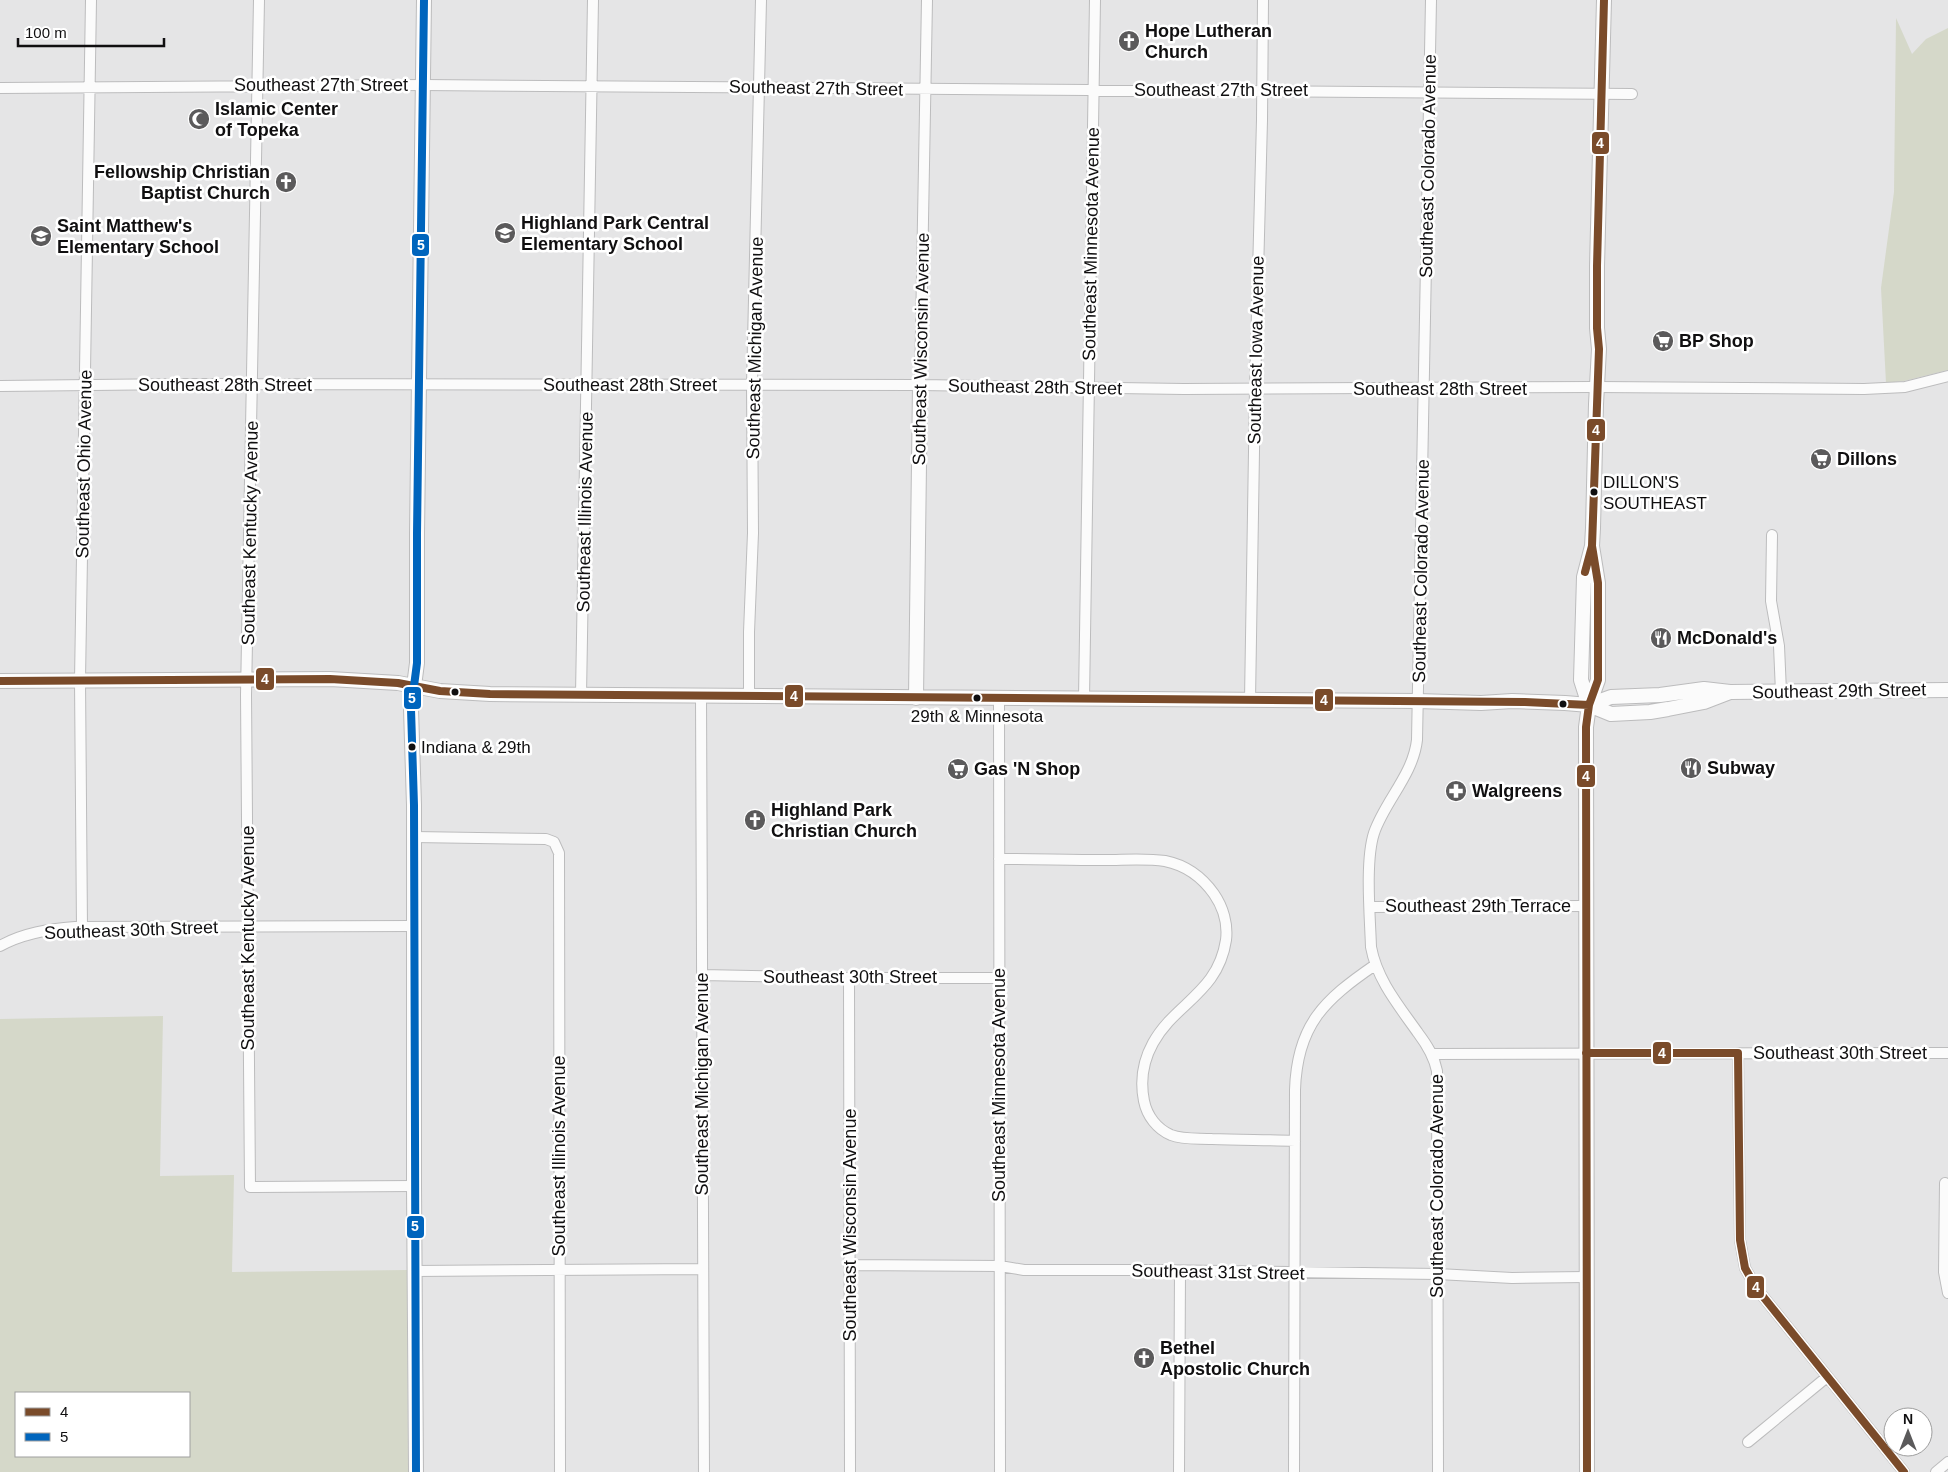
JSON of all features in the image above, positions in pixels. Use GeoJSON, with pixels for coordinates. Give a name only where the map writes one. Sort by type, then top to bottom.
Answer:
{"type":"FeatureCollection","features":[{"type":"Feature","properties":{"kind":"main road"},"geometry":{"type":"LineString","coordinates":[[416,1472],[414,772],[411,709],[417,664],[424,0]]}},
{"type":"Feature","properties":{"kind":"main road"},"geometry":{"type":"LineString","coordinates":[[1587,1472],[1586,727],[1589,705],[1598,680],[1598,583],[1592,546],[1600,349],[1597,328],[1597,266],[1604,0]]}},
{"type":"Feature","properties":{"kind":"main road","name":"Southeast Wisconsin Avenue"},"geometry":{"type":"LineString","coordinates":[[916,698],[920,385]]}},
{"type":"Feature","properties":{"kind":"main road","name":"Southeast 29th Street"},"geometry":{"type":"LineString","coordinates":[[0,681],[330,679],[398,683],[432,690],[582,695],[1481,703],[1512,701],[1589,705],[1611,714],[1650,712],[1704,702],[1730,692],[1948,690]]}},
{"type":"Feature","properties":{"kind":"street","name":"Southeast Ohio Avenue"},"geometry":{"type":"LineString","coordinates":[[82,928],[80,680],[91,0]]}},
{"type":"Feature","properties":{"kind":"street","name":"Southeast Kentucky Avenue"},"geometry":{"type":"LineString","coordinates":[[259,0],[248,680],[246,703],[250,1187],[414,1186]]}},
{"type":"Feature","properties":{"kind":"street","name":"Southeast Illinois Avenue"},"geometry":{"type":"LineString","coordinates":[[582,695],[593,0]]}},
{"type":"Feature","properties":{"kind":"street","name":"Southeast Michigan Avenue"},"geometry":{"type":"LineString","coordinates":[[749,696],[749,632],[753,533],[752,385],[761,0]]}},
{"type":"Feature","properties":{"kind":"street","name":"Southeast Wisconsin Avenue"},"geometry":{"type":"LineString","coordinates":[[920,385],[927,0]]}},
{"type":"Feature","properties":{"kind":"street","name":"Southeast Minnesota Avenue"},"geometry":{"type":"LineString","coordinates":[[1084,699],[1095,0]]}},
{"type":"Feature","properties":{"kind":"street","name":"Southeast Iowa Avenue"},"geometry":{"type":"LineString","coordinates":[[1250,700],[1263,0]]}},
{"type":"Feature","properties":{"kind":"street","name":"Southeast Colorado Avenue"},"geometry":{"type":"LineString","coordinates":[[1431,0],[1417,740],[1412,762],[1378,823],[1371,847],[1370,907],[1371,947],[1375,966],[1432,1054],[1437,1071],[1438,1472]]}},
{"type":"Feature","properties":{"kind":"street","name":"Southeast 27th Street"},"geometry":{"type":"LineString","coordinates":[[0,88],[423,85],[1632,94]]}},
{"type":"Feature","properties":{"kind":"street","name":"Southeast 28th Street"},"geometry":{"type":"LineString","coordinates":[[0,386],[920,385],[1255,389],[1598,387],[1894,389],[1948,376]]}},
{"type":"Feature","properties":{"kind":"street"},"geometry":{"type":"LineString","coordinates":[[1772,534],[1771,601],[1780,646],[1782,692]]}},
{"type":"Feature","properties":{"kind":"street","name":"Southeast Michigan Avenue"},"geometry":{"type":"LineString","coordinates":[[701,696],[704,1472]]}},
{"type":"Feature","properties":{"kind":"street","name":"Southeast Minnesota Avenue"},"geometry":{"type":"LineString","coordinates":[[999,698],[1000,1472]]}},
{"type":"Feature","properties":{"kind":"street","name":"Southeast Illinois Avenue"},"geometry":{"type":"LineString","coordinates":[[414,837],[535,838],[554,842],[559,853],[560,1472]]}},
{"type":"Feature","properties":{"kind":"street"},"geometry":{"type":"LineString","coordinates":[[999,859],[1151,860],[1178,865],[1201,880],[1218,900],[1223,912],[1226,937],[1224,952],[1209,983],[1162,1030],[1148,1054],[1142,1075],[1142,1090],[1146,1109],[1151,1119],[1159,1128],[1176,1137],[1295,1141]]}},
{"type":"Feature","properties":{"kind":"street","name":"Southeast 29th Terrace"},"geometry":{"type":"LineString","coordinates":[[1370,907],[1586,906]]}},
{"type":"Feature","properties":{"kind":"street","name":"Southeast 30th Street"},"geometry":{"type":"LineString","coordinates":[[0,946],[34,932],[54,928],[414,926]]}},
{"type":"Feature","properties":{"kind":"street"},"geometry":{"type":"LineString","coordinates":[[1294,1472],[1296,1076],[1301,1048],[1309,1028],[1329,1000],[1343,987],[1375,966]]}},
{"type":"Feature","properties":{"kind":"street","name":"Southeast 30th Street"},"geometry":{"type":"LineString","coordinates":[[702,975],[849,978],[998,978]]}},
{"type":"Feature","properties":{"kind":"street","name":"Southeast Wisconsin Avenue"},"geometry":{"type":"LineString","coordinates":[[849,978],[850,1472]]}},
{"type":"Feature","properties":{"kind":"street"},"geometry":{"type":"LineString","coordinates":[[1738,1053],[1740,1240],[1741,1255],[1748,1275],[1757,1289],[1904,1472]]}},
{"type":"Feature","properties":{"kind":"street","name":"Southeast 30th Street"},"geometry":{"type":"LineString","coordinates":[[1432,1054],[1948,1053]]}},
{"type":"Feature","properties":{"kind":"street"},"geometry":{"type":"LineString","coordinates":[[1945,1183],[1944,1272],[1948,1293]]}},
{"type":"Feature","properties":{"kind":"street","name":"Southeast 31st Street"},"geometry":{"type":"LineString","coordinates":[[850,1265],[1000,1266],[1024,1270],[1438,1274],[1512,1278],[1586,1277]]}},
{"type":"Feature","properties":{"kind":"street"},"geometry":{"type":"LineString","coordinates":[[415,1271],[703,1269]]}},
{"type":"Feature","properties":{"kind":"street"},"geometry":{"type":"LineString","coordinates":[[1179,1472],[1180,1271]]}},
{"type":"Feature","properties":{"kind":"street"},"geometry":{"type":"LineString","coordinates":[[1748,1442],[1827,1377]]}},
{"type":"Feature","properties":{"kind":"street"},"geometry":{"type":"LineString","coordinates":[[1936,1472],[1948,1462]]}},
{"type":"Feature","properties":{"kind":"shaded area"},"geometry":{"type":"Polygon","coordinates":[[[1896,18],[1912,54],[1926,39],[1948,28],[1948,370],[1904,381],[1886,383],[1881,288],[1894,192],[1896,18]]]}},
{"type":"Feature","properties":{"kind":"shaded area"},"geometry":{"type":"Polygon","coordinates":[[[163,1016],[160,1176],[234,1175],[232,1272],[407,1270],[408,1472],[0,1472],[0,1019],[163,1016]]]}},
{"type":"Feature","properties":{"kind":"transit line","name":"5"},"geometry":{"type":"LineString","coordinates":[[416,1472],[414,805],[411,709],[417,663],[424,0]]}},
{"type":"Feature","properties":{"kind":"transit line","name":"4"},"geometry":{"type":"LineString","coordinates":[[1585,572],[1592,546],[1599,349],[1597,266],[1604,0]]}},
{"type":"Feature","properties":{"kind":"transit line","name":"4"},"geometry":{"type":"LineString","coordinates":[[1587,1472],[1586,727],[1589,705],[1598,680],[1598,583],[1592,546]]}},
{"type":"Feature","properties":{"kind":"transit line","name":"4"},"geometry":{"type":"LineString","coordinates":[[0,681],[330,679],[398,683],[440,691],[490,694],[1525,702],[1589,705]]}},
{"type":"Feature","properties":{"kind":"transit line","name":"4"},"geometry":{"type":"LineString","coordinates":[[1586,1053],[1738,1053]]}},
{"type":"Feature","properties":{"kind":"transit line","name":"4"},"geometry":{"type":"LineString","coordinates":[[1738,1053],[1740,1240],[1745,1268],[1757,1289],[1904,1472]]}},
{"type":"Feature","properties":{"kind":"place","name":"Hope Lutheran Church"},"geometry":{"type":"Point","coordinates":[1129,41]}},
{"type":"Feature","properties":{"kind":"place","name":"Islamic Center of Topeka"},"geometry":{"type":"Point","coordinates":[199,119]}},
{"type":"Feature","properties":{"kind":"place","name":"Fellowship Christian Baptist Church"},"geometry":{"type":"Point","coordinates":[286,182]}},
{"type":"Feature","properties":{"kind":"place","name":"Highland Park Central Elementary School"},"geometry":{"type":"Point","coordinates":[505,233]}},
{"type":"Feature","properties":{"kind":"place","name":"Saint Matthew's Elementary School"},"geometry":{"type":"Point","coordinates":[41,236]}},
{"type":"Feature","properties":{"kind":"place","name":"BP Shop"},"geometry":{"type":"Point","coordinates":[1663,341]}},
{"type":"Feature","properties":{"kind":"place","name":"Dillons"},"geometry":{"type":"Point","coordinates":[1821,459]}},
{"type":"Feature","properties":{"kind":"place","name":"DILLON'S SOUTHEAST"},"geometry":{"type":"Point","coordinates":[1594,492]}},
{"type":"Feature","properties":{"kind":"place","name":"McDonald's"},"geometry":{"type":"Point","coordinates":[1661,638]}},
{"type":"Feature","properties":{"kind":"place","name":"29th & Minnesota"},"geometry":{"type":"Point","coordinates":[977,698]}},
{"type":"Feature","properties":{"kind":"place","name":"Indiana & 29th"},"geometry":{"type":"Point","coordinates":[412,747]}},
{"type":"Feature","properties":{"kind":"place","name":"Subway"},"geometry":{"type":"Point","coordinates":[1691,768]}},
{"type":"Feature","properties":{"kind":"place","name":"Gas 'N Shop"},"geometry":{"type":"Point","coordinates":[958,769]}},
{"type":"Feature","properties":{"kind":"place","name":"Walgreens"},"geometry":{"type":"Point","coordinates":[1456,791]}},
{"type":"Feature","properties":{"kind":"place","name":"Highland Park Christian Church"},"geometry":{"type":"Point","coordinates":[755,820]}},
{"type":"Feature","properties":{"kind":"place","name":"Bethel Apostolic Church"},"geometry":{"type":"Point","coordinates":[1144,1358]}}]}
